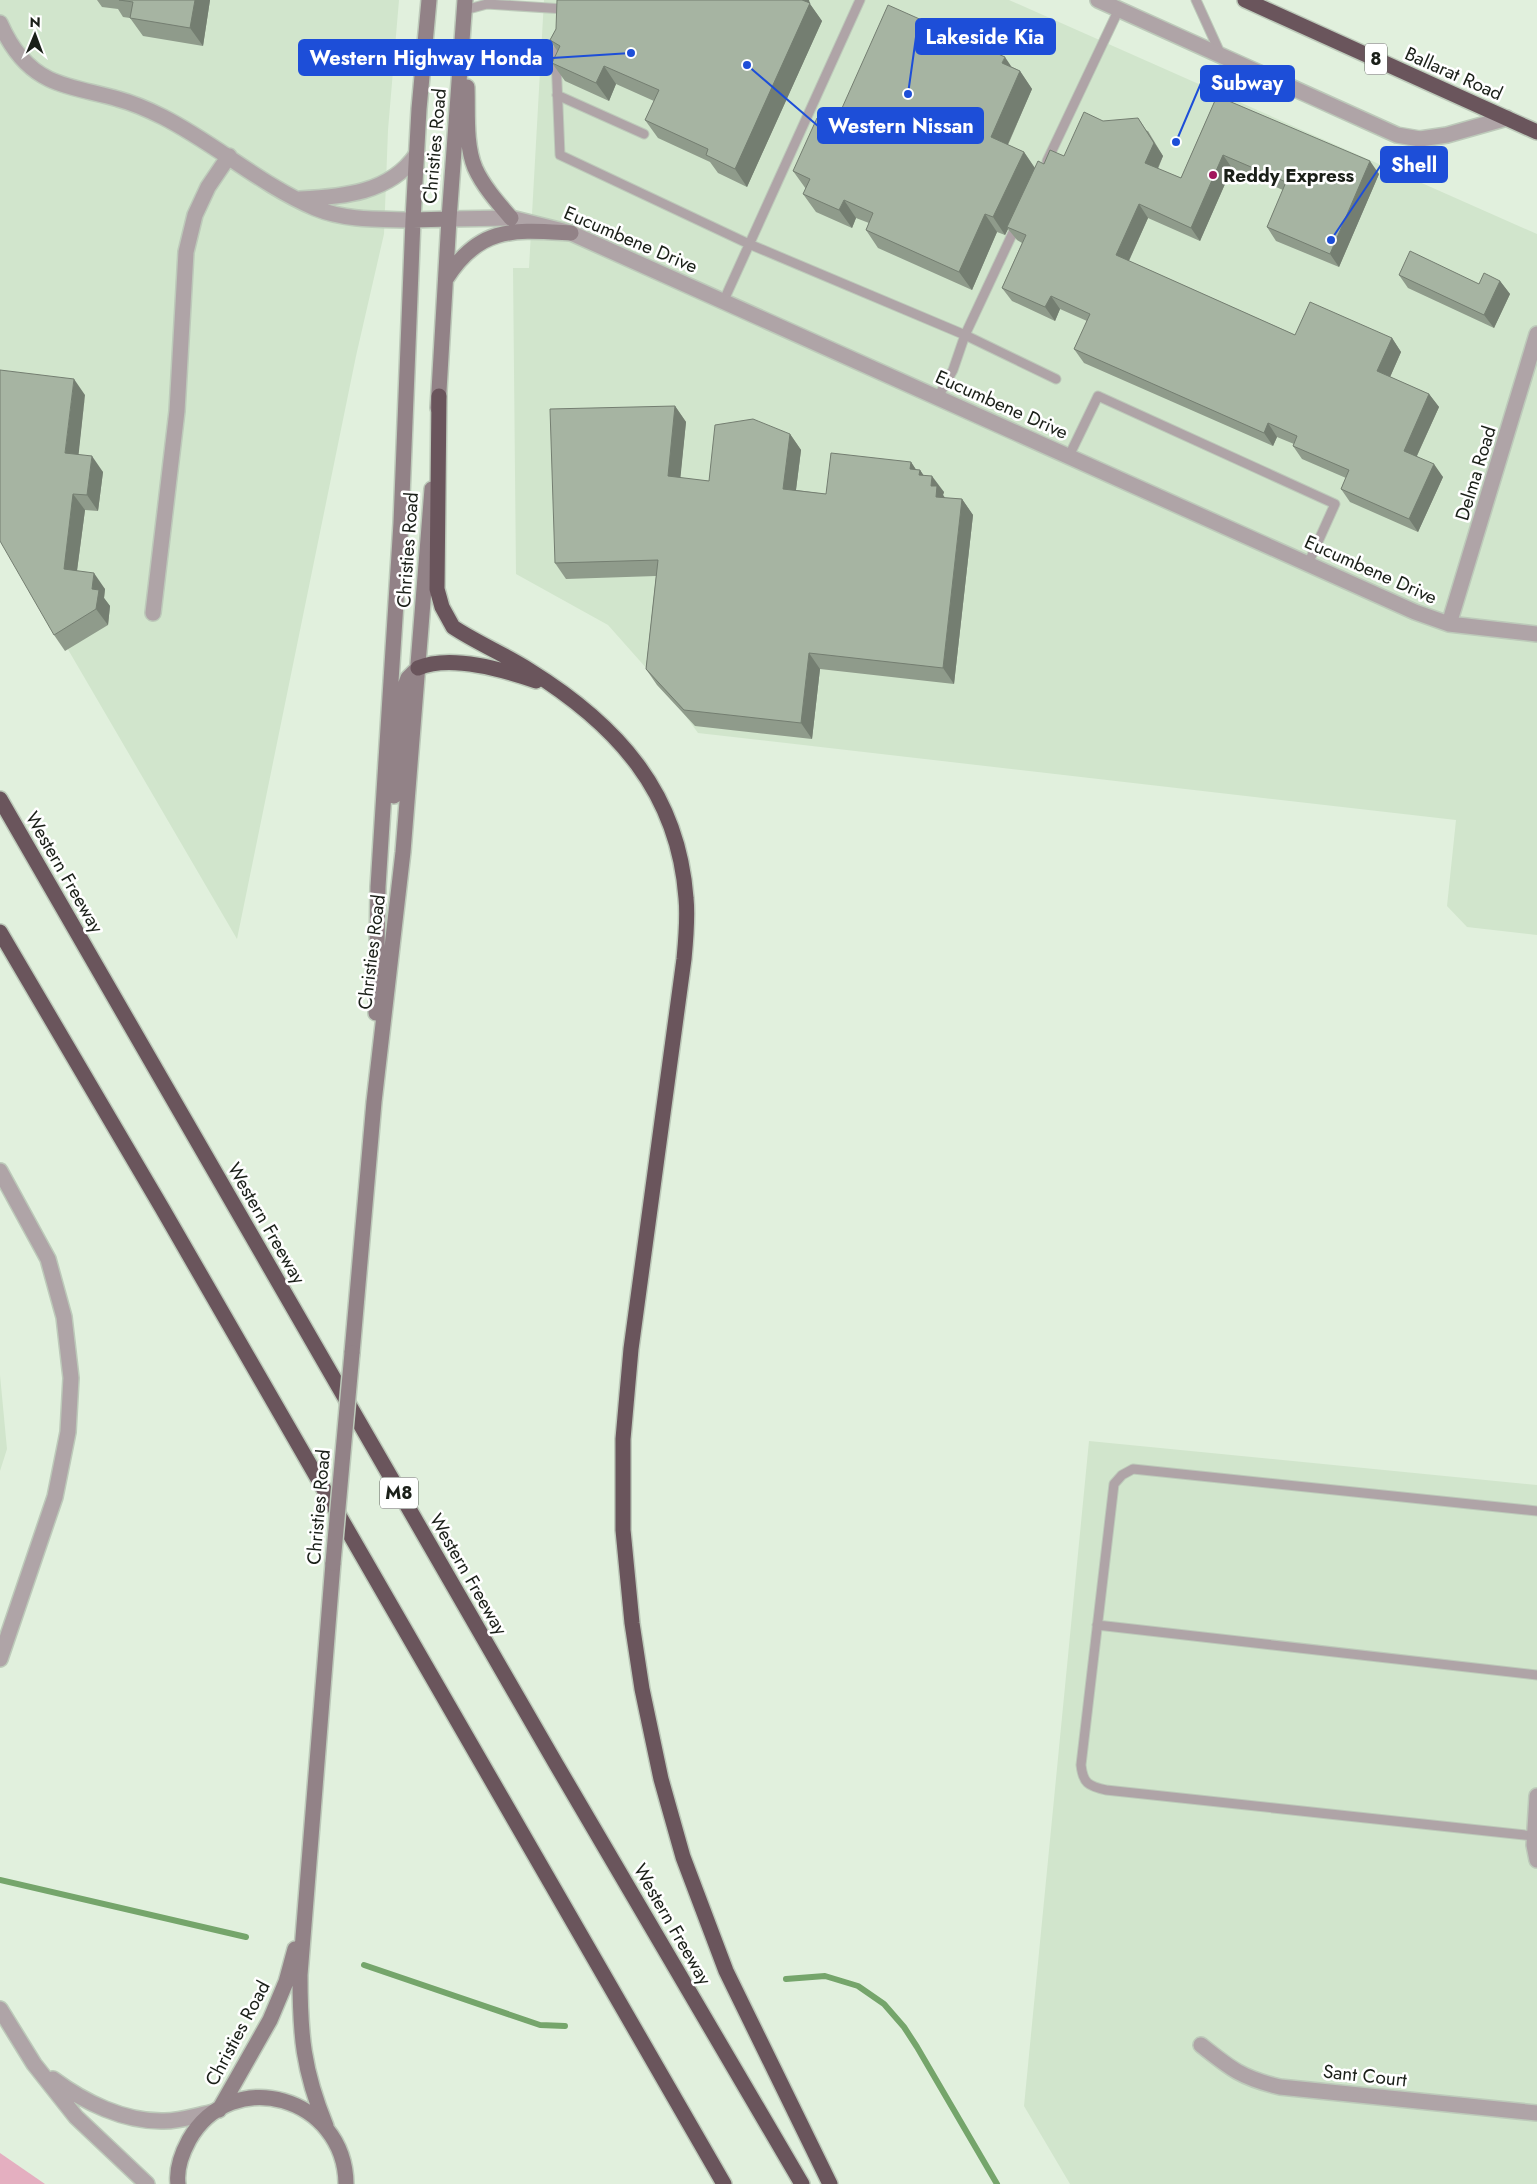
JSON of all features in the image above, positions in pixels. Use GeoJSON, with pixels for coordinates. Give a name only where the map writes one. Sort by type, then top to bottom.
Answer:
{"type":"FeatureCollection","features":[{"type":"Feature","properties":{"kind":"highway","name":"Ballarat Road"},"geometry":{"type":"LineString","coordinates":[[1245,0],[1537,132]]}},
{"type":"Feature","properties":{"kind":"highway"},"geometry":{"type":"LineString","coordinates":[[439,396],[437,589],[442,607],[453,627],[528,669],[584,707],[609,729],[647,775],[671,826],[682,867],[686,898],[684,958],[631,1349],[623,1439],[623,1530],[632,1623],[642,1689],[661,1779],[683,1858],[726,1971],[830,2184]]}},
{"type":"Feature","properties":{"kind":"highway"},"geometry":{"type":"LineString","coordinates":[[418,668],[429,665],[449,664],[491,668],[556,688]]}},
{"type":"Feature","properties":{"kind":"highway","name":"Western Freeway"},"geometry":{"type":"LineString","coordinates":[[0,800],[551,1755],[802,2184]]}},
{"type":"Feature","properties":{"kind":"highway"},"geometry":{"type":"LineString","coordinates":[[0,932],[167,1217],[724,2184]]}},
{"type":"Feature","properties":{"kind":"main road","name":"Christies Road"},"geometry":{"type":"LineString","coordinates":[[374,1102],[378,887],[397,602],[416,155],[429,0]]}},
{"type":"Feature","properties":{"kind":"main road","name":"Christies Road"},"geometry":{"type":"LineString","coordinates":[[326,2126],[311,2086],[303,2052],[300,2025],[300,1975],[333,1563],[374,1102],[404,843],[439,396],[449,219],[465,5]]}},
{"type":"Feature","properties":{"kind":"main road"},"geometry":{"type":"LineString","coordinates":[[465,5],[471,155],[475,168],[483,181],[511,218]]}},
{"type":"Feature","properties":{"kind":"main road"},"geometry":{"type":"LineString","coordinates":[[413,220],[449,219]]}},
{"type":"Feature","properties":{"kind":"main road"},"geometry":{"type":"LineString","coordinates":[[445,280],[458,260],[471,248],[496,236],[515,231],[571,233]]}},
{"type":"Feature","properties":{"kind":"main road"},"geometry":{"type":"LineString","coordinates":[[378,887],[395,792],[404,686],[408,678],[418,668]]}},
{"type":"Feature","properties":{"kind":"main road","name":"Christies Road"},"geometry":{"type":"LineString","coordinates":[[216,2111],[270,2020],[286,1982],[304,1916]]}},
{"type":"Feature","properties":{"kind":"main road"},"geometry":{"type":"LineString","coordinates":[[178,2184],[177,2177],[183,2152],[195,2129],[216,2111],[236,2101],[261,2097],[285,2100],[308,2110],[326,2126],[339,2146],[346,2169],[346,2184]]}},
{"type":"Feature","properties":{"kind":"street"},"geometry":{"type":"LineString","coordinates":[[1098,0],[1397,135],[1420,139],[1429,138],[1507,118]]}},
{"type":"Feature","properties":{"kind":"street"},"geometry":{"type":"LineString","coordinates":[[0,23],[16,52],[33,69],[49,79],[119,99],[163,117],[229,156],[270,186],[316,208],[340,216],[413,220]]}},
{"type":"Feature","properties":{"kind":"street"},"geometry":{"type":"LineString","coordinates":[[298,199],[335,198],[359,193],[380,184],[402,171],[416,155]]}},
{"type":"Feature","properties":{"kind":"street"},"geometry":{"type":"LineString","coordinates":[[153,613],[177,411],[186,252],[195,215],[208,187],[229,156]]}},
{"type":"Feature","properties":{"kind":"street","name":"Eucumbene Drive"},"geometry":{"type":"LineString","coordinates":[[449,219],[511,218],[571,233],[724,300],[1415,612],[1449,624],[1537,634]]}},
{"type":"Feature","properties":{"kind":"street","name":"Delma Road"},"geometry":{"type":"LineString","coordinates":[[1449,624],[1537,334]]}},
{"type":"Feature","properties":{"kind":"street"},"geometry":{"type":"LineString","coordinates":[[0,1171],[48,1259],[64,1317],[71,1378],[68,1432],[55,1497],[0,1659]]}},
{"type":"Feature","properties":{"kind":"street"},"geometry":{"type":"LineString","coordinates":[[1537,1796],[1534,1836],[1537,1860]]}},
{"type":"Feature","properties":{"kind":"street"},"geometry":{"type":"LineString","coordinates":[[0,2009],[34,2064],[76,2117],[147,2184]]}},
{"type":"Feature","properties":{"kind":"street","name":"Sant Court"},"geometry":{"type":"LineString","coordinates":[[1201,2045],[1236,2073],[1257,2082],[1280,2087],[1537,2113]]}},
{"type":"Feature","properties":{"kind":"street"},"geometry":{"type":"LineString","coordinates":[[34,2064],[70,2091],[107,2111],[164,2121],[216,2111]]}},
{"type":"Feature","properties":{"kind":"lane"},"geometry":{"type":"LineString","coordinates":[[724,300],[860,0]]}},
{"type":"Feature","properties":{"kind":"lane"},"geometry":{"type":"LineString","coordinates":[[1196,0],[1221,55]]}},
{"type":"Feature","properties":{"kind":"lane"},"geometry":{"type":"LineString","coordinates":[[465,5],[564,5],[562,19]]}},
{"type":"Feature","properties":{"kind":"lane"},"geometry":{"type":"LineString","coordinates":[[1044,167],[1119,9]]}},
{"type":"Feature","properties":{"kind":"lane"},"geometry":{"type":"LineString","coordinates":[[561,29],[556,58],[560,155],[749,244],[965,335],[1056,379]]}},
{"type":"Feature","properties":{"kind":"lane"},"geometry":{"type":"LineString","coordinates":[[557,95],[644,134]]}},
{"type":"Feature","properties":{"kind":"lane"},"geometry":{"type":"LineString","coordinates":[[938,397],[953,370],[965,335],[1023,211]]}},
{"type":"Feature","properties":{"kind":"lane"},"geometry":{"type":"LineString","coordinates":[[1069,456],[1098,396],[1335,504],[1308,564]]}},
{"type":"Feature","properties":{"kind":"lane"},"geometry":{"type":"LineString","coordinates":[[1534,1836],[1106,1790],[1092,1787],[1082,1778],[1081,1765],[1114,1484],[1122,1475],[1133,1469],[1537,1511]]}},
{"type":"Feature","properties":{"kind":"lane"},"geometry":{"type":"LineString","coordinates":[[1097,1625],[1537,1675]]}},
{"type":"Feature","properties":{"kind":"shaded area"},"geometry":{"type":"Polygon","coordinates":[[[0,0],[399,0],[388,130],[384,234],[356,356],[237,939],[0,533],[0,0]]]}},
{"type":"Feature","properties":{"kind":"shaded area"},"geometry":{"type":"Polygon","coordinates":[[[544,0],[1009,0],[1537,234],[1537,935],[1467,927],[1447,906],[1456,820],[698,733],[671,696],[608,625],[516,574],[513,268],[529,268],[544,0]]]}},
{"type":"Feature","properties":{"kind":"shaded area"},"geometry":{"type":"Polygon","coordinates":[[[0,1375],[7,1449],[0,1471],[0,1375]]]}},
{"type":"Feature","properties":{"kind":"shaded area"},"geometry":{"type":"Polygon","coordinates":[[[1089,1441],[1537,1485],[1537,2184],[1070,2184],[1024,2106],[1089,1441]]]}},
{"type":"Feature","properties":{"kind":"shaded area"},"geometry":{"type":"Polygon","coordinates":[[[0,2153],[45,2184],[0,2184],[0,2153]]]}},
{"type":"Feature","properties":{"kind":"building"},"geometry":{"type":"Polygon","coordinates":[[[119,0],[195,0],[190,28],[130,18],[133,2],[119,0]]]}},
{"type":"Feature","properties":{"kind":"building"},"geometry":{"type":"Polygon","coordinates":[[[557,0],[802,0],[810,3],[735,169],[706,155],[708,149],[645,120],[659,90],[604,66],[596,83],[552,63],[560,46],[550,40],[556,29],[557,0]]]}},
{"type":"Feature","properties":{"kind":"building"},"geometry":{"type":"Polygon","coordinates":[[[888,5],[1005,57],[1002,63],[1020,71],[991,137],[1024,152],[993,217],[985,214],[959,272],[866,230],[873,213],[844,200],[839,210],[803,194],[810,179],[793,171],[817,118],[834,126],[888,5]]]}},
{"type":"Feature","properties":{"kind":"building"},"geometry":{"type":"Polygon","coordinates":[[[1217,96],[1370,161],[1330,254],[1267,227],[1286,182],[1223,155],[1191,228],[1139,204],[1116,255],[1295,335],[1310,302],[1392,338],[1377,371],[1429,394],[1404,451],[1434,464],[1409,519],[1341,489],[1349,470],[1293,446],[1297,436],[1268,423],[1264,433],[1074,349],[1090,314],[1051,296],[1045,307],[1002,288],[1026,235],[1007,227],[1038,161],[1044,164],[1050,150],[1064,156],[1084,112],[1103,121],[1138,118],[1154,143],[1145,163],[1181,178],[1217,96]]]}},
{"type":"Feature","properties":{"kind":"building"},"geometry":{"type":"Polygon","coordinates":[[[1410,251],[1479,284],[1484,273],[1500,281],[1484,315],[1399,275],[1410,251]]]}},
{"type":"Feature","properties":{"kind":"building"},"geometry":{"type":"Polygon","coordinates":[[[0,370],[74,379],[65,453],[92,456],[87,495],[73,494],[64,569],[94,573],[92,589],[99,590],[96,609],[54,635],[0,541],[0,370]]]}},
{"type":"Feature","properties":{"kind":"building"},"geometry":{"type":"Polygon","coordinates":[[[675,406],[668,476],[709,481],[715,425],[753,419],[790,434],[783,489],[826,494],[831,453],[911,462],[910,469],[920,470],[919,475],[932,476],[931,486],[937,486],[936,497],[962,499],[943,668],[809,653],[801,723],[684,710],[646,669],[658,560],[555,563],[550,409],[675,406]]]}},
{"type":"Feature","properties":{"kind":"waterway"},"geometry":{"type":"LineString","coordinates":[[0,1880],[246,1937]]}},
{"type":"Feature","properties":{"kind":"waterway"},"geometry":{"type":"LineString","coordinates":[[364,1965],[540,2025],[565,2026]]}},
{"type":"Feature","properties":{"kind":"waterway"},"geometry":{"type":"LineString","coordinates":[[786,1979],[825,1976],[858,1986],[884,2004],[904,2027],[917,2047],[997,2184]]}},
{"type":"Feature","properties":{"kind":"place","name":"Western Highway Honda"},"geometry":{"type":"Point","coordinates":[631,53]}},
{"type":"Feature","properties":{"kind":"place","name":"Western Nissan"},"geometry":{"type":"Point","coordinates":[747,65]}},
{"type":"Feature","properties":{"kind":"place","name":"Lakeside Kia"},"geometry":{"type":"Point","coordinates":[908,94]}},
{"type":"Feature","properties":{"kind":"place","name":"Subway"},"geometry":{"type":"Point","coordinates":[1176,142]}},
{"type":"Feature","properties":{"kind":"place","name":"Reddy Express"},"geometry":{"type":"Point","coordinates":[1213,175]}},
{"type":"Feature","properties":{"kind":"place","name":"Shell"},"geometry":{"type":"Point","coordinates":[1331,240]}}]}
